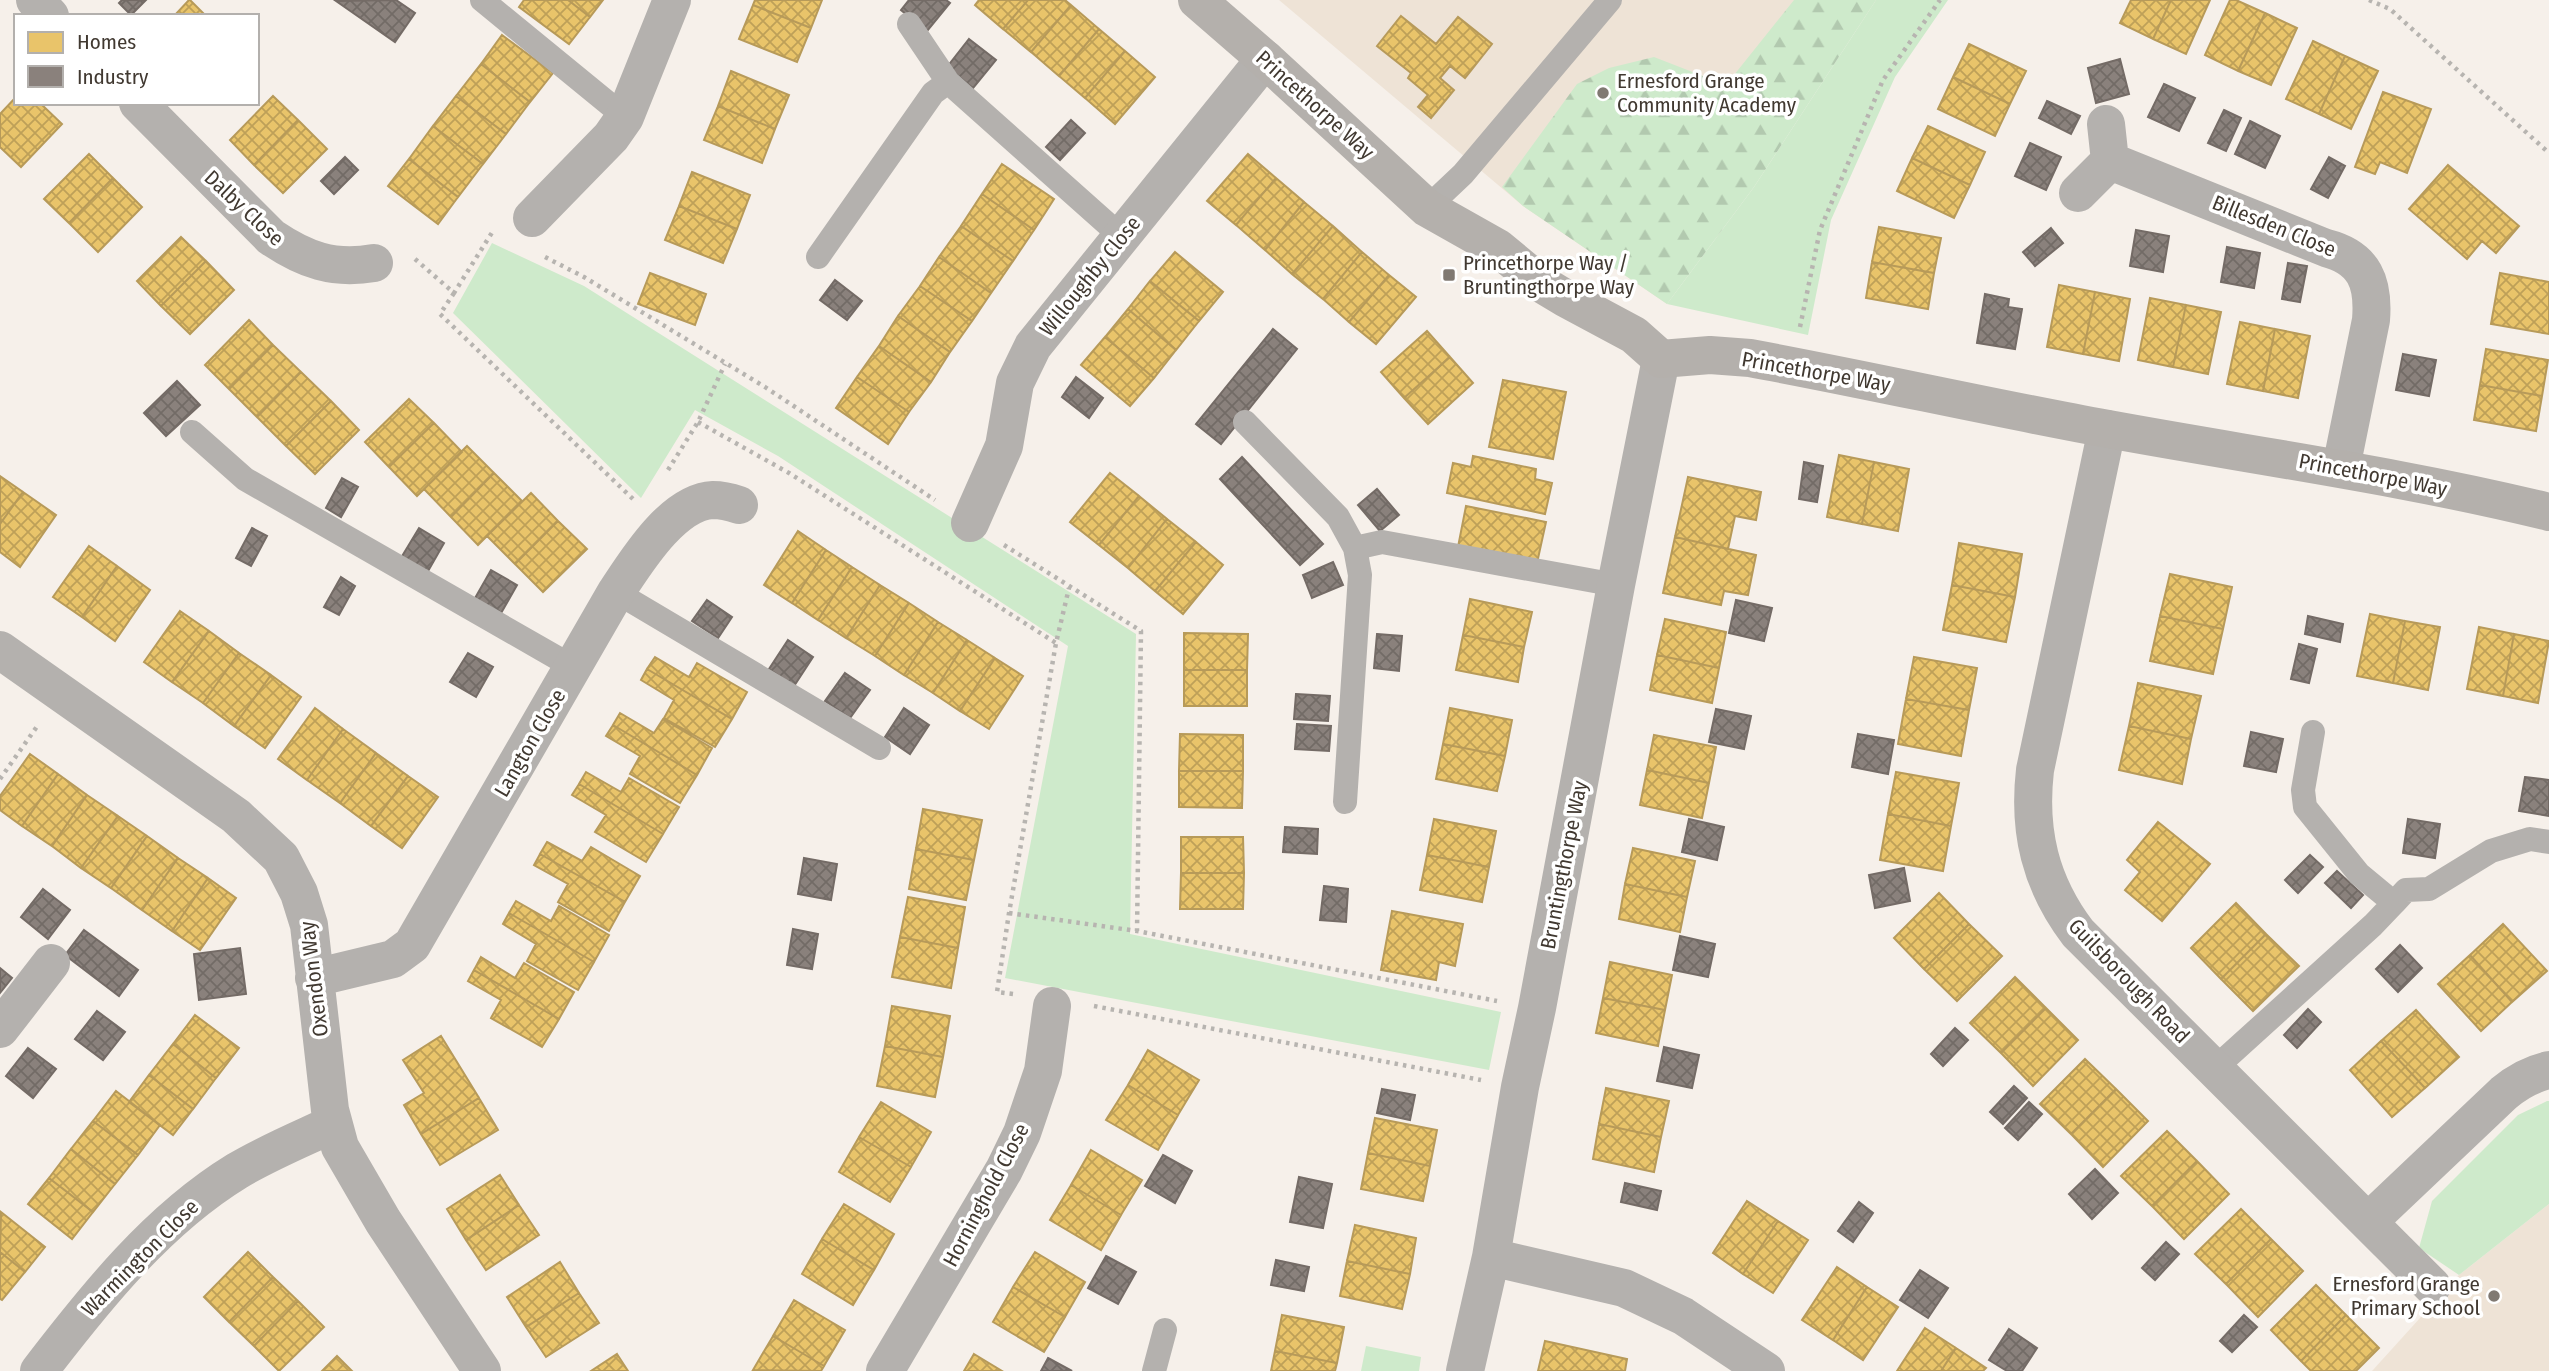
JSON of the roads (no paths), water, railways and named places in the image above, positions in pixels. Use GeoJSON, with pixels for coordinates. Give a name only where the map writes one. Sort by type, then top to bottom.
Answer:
{"type":"FeatureCollection","features":[{"type":"Feature","properties":{"kind":"street"},"geometry":{"type":"LineString","coordinates":[[35,0],[48,14]]}},
{"type":"Feature","properties":{"kind":"street"},"geometry":{"type":"LineString","coordinates":[[518,228],[611,136],[625,117],[672,0]]}},
{"type":"Feature","properties":{"kind":"street","name":"Princethorpe Way"},"geometry":{"type":"LineString","coordinates":[[1197,0],[1427,208],[1497,248],[1564,298],[1633,335],[1661,359],[1710,355],[1750,358],[2107,429],[2341,468],[2549,512]]}},
{"type":"Feature","properties":{"kind":"street","name":"Willoughby Close"},"geometry":{"type":"LineString","coordinates":[[970,523],[1004,446],[1015,383],[1033,346],[1265,59]]}},
{"type":"Feature","properties":{"kind":"street","name":"Dalby Close"},"geometry":{"type":"LineString","coordinates":[[140,105],[271,237],[294,253],[312,260],[355,266],[374,263]]}},
{"type":"Feature","properties":{"kind":"street","name":"Billesden Close"},"geometry":{"type":"LineString","coordinates":[[2078,193],[2108,142],[2326,248],[2347,255],[2359,264],[2373,298],[2371,320],[2341,468]]}},
{"type":"Feature","properties":{"kind":"street","name":"Bruntingthorpe Way"},"geometry":{"type":"LineString","coordinates":[[1465,1371],[1491,1256],[1520,1087],[1661,359]]}},
{"type":"Feature","properties":{"kind":"street","name":"Guilsborough Road"},"geometry":{"type":"LineString","coordinates":[[2107,429],[2035,770],[2032,817],[2047,881],[2055,899],[2078,933],[2432,1286]]}},
{"type":"Feature","properties":{"kind":"street","name":"Langton Close"},"geometry":{"type":"LineString","coordinates":[[314,978],[393,959],[412,945],[616,592],[646,549],[684,512],[710,500],[725,500],[739,505]]}},
{"type":"Feature","properties":{"kind":"street","name":"Oxendon Way"},"geometry":{"type":"LineString","coordinates":[[0,650],[236,816],[281,858],[306,909],[332,1124],[340,1147],[363,1189],[482,1371]]}},
{"type":"Feature","properties":{"kind":"street"},"geometry":{"type":"LineString","coordinates":[[0,1028],[51,963]]}},
{"type":"Feature","properties":{"kind":"street","name":"Horninghold Close"},"geometry":{"type":"LineString","coordinates":[[885,1371],[1004,1170],[1022,1133],[1043,1071],[1038,1000]]}},
{"type":"Feature","properties":{"kind":"street"},"geometry":{"type":"LineString","coordinates":[[2369,1221],[2504,1093],[2520,1080],[2549,1070]]}},
{"type":"Feature","properties":{"kind":"street","name":"Warmington Close"},"geometry":{"type":"LineString","coordinates":[[38,1371],[86,1310],[185,1209],[237,1171],[332,1124]]}},
{"type":"Feature","properties":{"kind":"street"},"geometry":{"type":"LineString","coordinates":[[1491,1256],[1624,1288],[1683,1316],[1766,1371]]}},
{"type":"Feature","properties":{"kind":"lane"},"geometry":{"type":"LineString","coordinates":[[482,0],[625,117]]}},
{"type":"Feature","properties":{"kind":"lane"},"geometry":{"type":"LineString","coordinates":[[1427,208],[1463,174],[1610,0]]}},
{"type":"Feature","properties":{"kind":"lane"},"geometry":{"type":"LineString","coordinates":[[909,24],[948,82],[1122,237]]}},
{"type":"Feature","properties":{"kind":"lane"},"geometry":{"type":"LineString","coordinates":[[818,257],[933,93],[948,82]]}},
{"type":"Feature","properties":{"kind":"lane"},"geometry":{"type":"LineString","coordinates":[[1245,422],[1338,517],[1355,548],[1360,575],[1345,803]]}},
{"type":"Feature","properties":{"kind":"lane"},"geometry":{"type":"LineString","coordinates":[[191,432],[245,479],[573,667]]}},
{"type":"Feature","properties":{"kind":"lane"},"geometry":{"type":"LineString","coordinates":[[1355,548],[1382,542],[1616,585]]}},
{"type":"Feature","properties":{"kind":"lane"},"geometry":{"type":"LineString","coordinates":[[616,592],[879,748]]}},
{"type":"Feature","properties":{"kind":"lane"},"geometry":{"type":"LineString","coordinates":[[2313,732],[2303,790],[2305,807],[2359,874],[2394,903]]}},
{"type":"Feature","properties":{"kind":"lane"},"geometry":{"type":"LineString","coordinates":[[2214,1069],[2373,925],[2406,890],[2429,889],[2491,851],[2530,839],[2549,842]]}},
{"type":"Feature","properties":{"kind":"lane"},"geometry":{"type":"LineString","coordinates":[[1154,1371],[1165,1330]]}},
{"type":"Feature","properties":{"kind":"place","name":"Ernesford Grange Community Academy"},"geometry":{"type":"Point","coordinates":[1603,93]}},
{"type":"Feature","properties":{"kind":"place","name":"Princethorpe Way / Bruntingthorpe Way"},"geometry":{"type":"Point","coordinates":[1449,275]}},
{"type":"Feature","properties":{"kind":"place","name":"Ernesford Grange Primary School"},"geometry":{"type":"Point","coordinates":[2494,1296]}}]}
